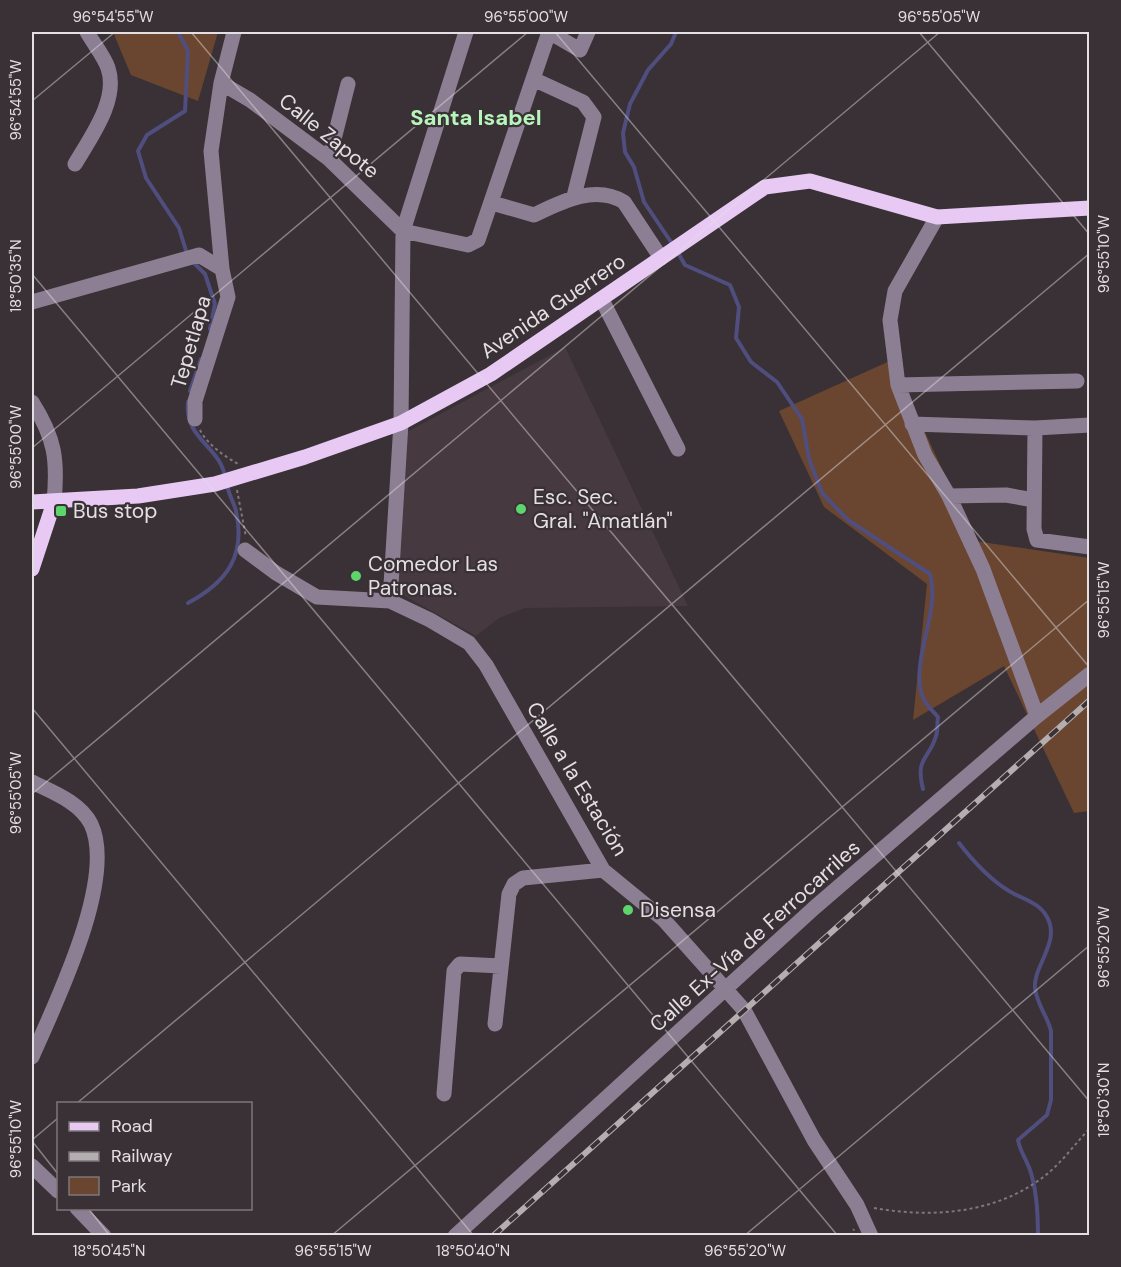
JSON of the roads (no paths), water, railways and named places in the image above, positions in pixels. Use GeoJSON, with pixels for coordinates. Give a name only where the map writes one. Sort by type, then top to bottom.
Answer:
{"type":"FeatureCollection","features":[{"type":"Feature","properties":{"kind":"main road","name":"Avenida Guerrero"},"geometry":{"type":"LineString","coordinates":[[32,502],[138,496],[215,484],[401,423],[491,374],[765,187],[810,181],[937,217],[1089,208]]}},
{"type":"Feature","properties":{"kind":"main road"},"geometry":{"type":"LineString","coordinates":[[32,569],[54,502]]}},
{"type":"Feature","properties":{"kind":"street"},"geometry":{"type":"LineString","coordinates":[[75,164],[98,124],[109,94],[108,69],[87,32]]}},
{"type":"Feature","properties":{"kind":"street","name":"Tepetlapa"},"geometry":{"type":"LineString","coordinates":[[195,419],[195,401],[228,297],[222,269],[211,151],[221,83],[234,32]]}},
{"type":"Feature","properties":{"kind":"street"},"geometry":{"type":"LineString","coordinates":[[245,550],[276,573],[317,597],[390,601],[401,423],[403,231],[466,32]]}},
{"type":"Feature","properties":{"kind":"street"},"geometry":{"type":"LineString","coordinates":[[403,231],[468,245],[478,240],[549,32],[580,50],[588,32]]}},
{"type":"Feature","properties":{"kind":"street"},"geometry":{"type":"LineString","coordinates":[[533,80],[583,102],[594,117],[574,196]]}},
{"type":"Feature","properties":{"kind":"street","name":"Calle Zapote"},"geometry":{"type":"LineString","coordinates":[[221,83],[250,100],[329,159],[403,231]]}},
{"type":"Feature","properties":{"kind":"street"},"geometry":{"type":"LineString","coordinates":[[329,159],[348,84]]}},
{"type":"Feature","properties":{"kind":"street"},"geometry":{"type":"LineString","coordinates":[[492,203],[534,215],[574,196],[616,197],[624,202],[664,255]]}},
{"type":"Feature","properties":{"kind":"street"},"geometry":{"type":"LineString","coordinates":[[937,217],[895,291],[890,320],[898,385],[925,455],[949,496],[983,569],[1012,654],[1037,716]]}},
{"type":"Feature","properties":{"kind":"street"},"geometry":{"type":"LineString","coordinates":[[32,302],[199,255],[222,269]]}},
{"type":"Feature","properties":{"kind":"street"},"geometry":{"type":"LineString","coordinates":[[602,300],[678,449]]}},
{"type":"Feature","properties":{"kind":"street"},"geometry":{"type":"LineString","coordinates":[[898,385],[1077,381]]}},
{"type":"Feature","properties":{"kind":"street"},"geometry":{"type":"LineString","coordinates":[[32,402],[52,438],[57,470],[54,502]]}},
{"type":"Feature","properties":{"kind":"street"},"geometry":{"type":"LineString","coordinates":[[912,424],[1035,428],[1089,425]]}},
{"type":"Feature","properties":{"kind":"street"},"geometry":{"type":"LineString","coordinates":[[1035,428],[1034,529],[1037,540],[1089,547]]}},
{"type":"Feature","properties":{"kind":"street"},"geometry":{"type":"LineString","coordinates":[[949,496],[1006,495],[1034,500]]}},
{"type":"Feature","properties":{"kind":"street","name":"Calle a la Estación"},"geometry":{"type":"LineString","coordinates":[[390,601],[430,620],[469,643],[486,665],[603,870],[664,920],[728,989],[744,1010],[814,1140],[857,1205],[871,1236]]}},
{"type":"Feature","properties":{"kind":"street","name":"Calle Ex-Vía de Ferrocarriles"},"geometry":{"type":"LineString","coordinates":[[455,1236],[814,908],[1089,674]]}},
{"type":"Feature","properties":{"kind":"street"},"geometry":{"type":"LineString","coordinates":[[32,782],[63,797],[80,810],[92,825],[97,868],[95,892],[84,928],[32,1057]]}},
{"type":"Feature","properties":{"kind":"street"},"geometry":{"type":"LineString","coordinates":[[495,1024],[509,894],[514,884],[523,878],[603,870]]}},
{"type":"Feature","properties":{"kind":"street"},"geometry":{"type":"LineString","coordinates":[[444,1094],[454,971],[460,963],[501,966]]}},
{"type":"Feature","properties":{"kind":"street"},"geometry":{"type":"LineString","coordinates":[[33,1172],[57,1190]]}},
{"type":"Feature","properties":{"kind":"street"},"geometry":{"type":"LineString","coordinates":[[78,1210],[104,1236]]}},
{"type":"Feature","properties":{"kind":"waterway"},"geometry":{"type":"LineString","coordinates":[[178,32],[188,51],[185,111],[147,135],[138,151],[146,178],[179,228],[187,254]]}},
{"type":"Feature","properties":{"kind":"waterway"},"geometry":{"type":"LineString","coordinates":[[673,245],[644,202],[634,167],[625,152],[623,133],[630,104],[648,70],[671,44],[676,32]]}},
{"type":"Feature","properties":{"kind":"waterway"},"geometry":{"type":"LineString","coordinates":[[677,251],[685,265],[730,285],[739,307],[736,338],[751,362],[777,382],[802,419],[809,459],[822,493],[848,520],[930,574],[932,605],[922,653],[920,684],[924,701],[938,717],[936,736],[922,764],[923,789]]}},
{"type":"Feature","properties":{"kind":"waterway"},"geometry":{"type":"LineString","coordinates":[[191,260],[205,274],[215,304],[210,329]]}},
{"type":"Feature","properties":{"kind":"waterway"},"geometry":{"type":"LineString","coordinates":[[190,391],[201,359]]}},
{"type":"Feature","properties":{"kind":"waterway"},"geometry":{"type":"LineString","coordinates":[[188,402],[191,425],[217,457],[225,477]]}},
{"type":"Feature","properties":{"kind":"waterway"},"geometry":{"type":"LineString","coordinates":[[188,603],[202,595],[223,577],[235,554],[238,527],[236,511],[227,484]]}},
{"type":"Feature","properties":{"kind":"waterway"},"geometry":{"type":"LineString","coordinates":[[959,843],[995,881],[1040,908],[1050,926],[1049,945],[1038,971],[1035,988],[1051,1031],[1051,1100],[1047,1115],[1018,1140],[1034,1186],[1038,1236]]}},
{"type":"Feature","properties":{"kind":"railway"},"geometry":{"type":"LineString","coordinates":[[493,1236],[1090,700]]}},
{"type":"Feature","properties":{"kind":"place","name":"Esc. Sec. Gral. \"Amatlán\""},"geometry":{"type":"Point","coordinates":[521,509]}},
{"type":"Feature","properties":{"kind":"place","name":"Bus stop"},"geometry":{"type":"Point","coordinates":[61,511]}},
{"type":"Feature","properties":{"kind":"place","name":"Comedor Las Patronas."},"geometry":{"type":"Point","coordinates":[356,576]}},
{"type":"Feature","properties":{"kind":"place","name":"Disensa"},"geometry":{"type":"Point","coordinates":[628,910]}},
{"type":"Feature","properties":{"kind":"district","name":"Santa Isabel"},"geometry":{"type":"Point","coordinates":[476,117]}}]}
